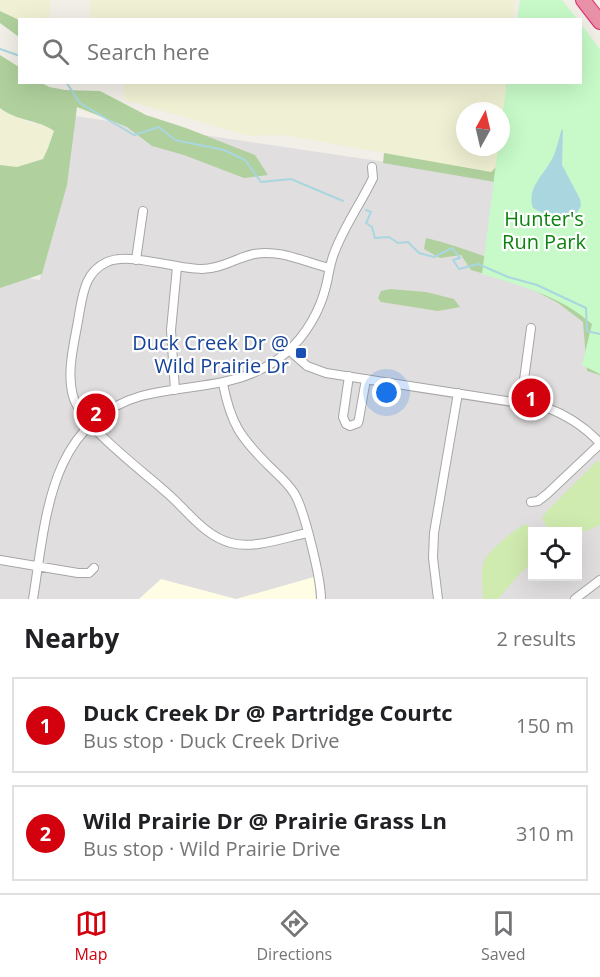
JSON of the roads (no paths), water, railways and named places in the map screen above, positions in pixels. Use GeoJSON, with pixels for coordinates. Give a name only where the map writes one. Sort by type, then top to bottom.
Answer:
{"type":"FeatureCollection","features":[{"type":"Feature","properties":{"kind":"highway"},"geometry":{"type":"LineString","coordinates":[[584,1],[600,22]]}},
{"type":"Feature","properties":{"kind":"street"},"geometry":{"type":"LineString","coordinates":[[33,599],[47,512],[56,477],[67,453],[91,424],[127,401],[141,396],[223,384],[264,369],[289,350],[308,328],[317,312],[340,237],[373,178],[372,167]]}},
{"type":"Feature","properties":{"kind":"street"},"geometry":{"type":"LineString","coordinates":[[136,260],[143,211]]}},
{"type":"Feature","properties":{"kind":"street"},"geometry":{"type":"LineString","coordinates":[[307,533],[239,544],[221,539],[205,529],[168,493],[124,457],[91,424],[74,398],[70,380],[83,290],[90,276],[101,265],[116,259],[177,267],[214,268],[243,257],[263,253],[282,254],[329,268]]}},
{"type":"Feature","properties":{"kind":"street"},"geometry":{"type":"LineString","coordinates":[[175,390],[171,330],[177,267]]}},
{"type":"Feature","properties":{"kind":"street"},"geometry":{"type":"LineString","coordinates":[[520,402],[531,328]]}},
{"type":"Feature","properties":{"kind":"street"},"geometry":{"type":"LineString","coordinates":[[289,350],[299,360],[316,370],[520,402],[545,407],[567,416],[581,425],[600,443],[547,494],[538,501],[531,502]]}},
{"type":"Feature","properties":{"kind":"street"},"geometry":{"type":"LineString","coordinates":[[350,376],[344,417],[346,424],[350,426],[358,423],[366,379]]}},
{"type":"Feature","properties":{"kind":"street"},"geometry":{"type":"LineString","coordinates":[[223,384],[229,410],[240,435],[295,494],[302,510],[320,581],[321,599]]}},
{"type":"Feature","properties":{"kind":"street"},"geometry":{"type":"LineString","coordinates":[[438,599],[433,558],[434,533],[458,393]]}},
{"type":"Feature","properties":{"kind":"street"},"geometry":{"type":"LineString","coordinates":[[0,560],[78,573],[89,573],[94,568]]}},
{"type":"Feature","properties":{"kind":"street"},"geometry":{"type":"LineString","coordinates":[[575,599],[600,580]]}},
{"type":"Feature","properties":{"kind":"water"},"geometry":{"type":"Polygon","coordinates":[[[563,129],[562,165],[580,199],[581,206],[576,214],[565,220],[556,220],[533,208],[532,193],[551,162],[563,129]]]}},
{"type":"Feature","properties":{"kind":"waterway"},"geometry":{"type":"LineString","coordinates":[[0,49],[18,55]]}},
{"type":"Feature","properties":{"kind":"waterway"},"geometry":{"type":"LineString","coordinates":[[67,84],[80,103],[134,135],[159,127],[175,140],[224,150],[245,160],[261,182],[291,179],[343,201]]}},
{"type":"Feature","properties":{"kind":"waterway"},"geometry":{"type":"LineString","coordinates":[[366,210],[371,212],[366,223],[372,227],[375,238],[389,237],[398,243],[408,242],[419,253],[434,257],[452,248],[460,258],[453,260],[459,269],[478,264],[508,277],[537,285],[586,308],[587,331],[600,334]]}},
{"type":"Feature","properties":{"kind":"place","name":"Duck Creek Dr @ Wild Prairie Dr"},"geometry":{"type":"Point","coordinates":[301,353]}},
{"type":"Feature","properties":{"kind":"place","name":"Duck Creek Dr @ Partridge Courtc"},"geometry":{"type":"Point","coordinates":[531,398]}},
{"type":"Feature","properties":{"kind":"place","name":"Wild Prairie Dr @ Prairie Grass Ln"},"geometry":{"type":"Point","coordinates":[96,413]}},
{"type":"Feature","properties":{"kind":"park label","name":"Hunter's Run Park"},"geometry":{"type":"Point","coordinates":[544,230]}}]}
